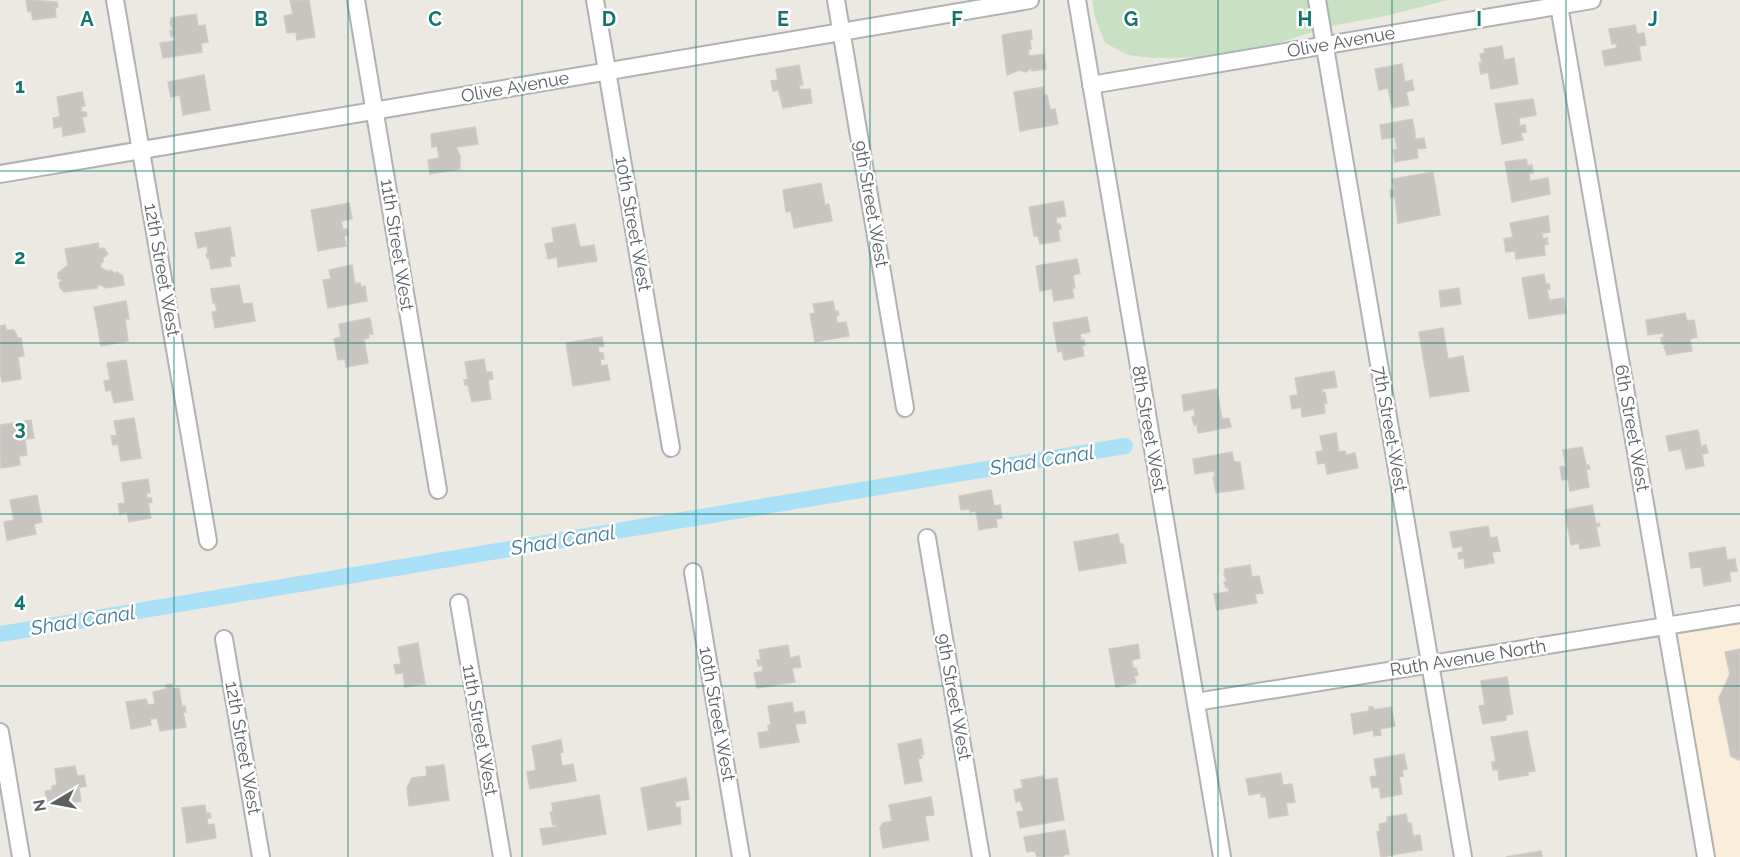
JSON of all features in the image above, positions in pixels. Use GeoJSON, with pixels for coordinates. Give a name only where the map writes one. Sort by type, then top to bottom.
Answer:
{"type":"FeatureCollection","features":[{"type":"Feature","properties":{"kind":"street","name":"12th Street West"},"geometry":{"type":"LineString","coordinates":[[115,0],[208,541]]}},
{"type":"Feature","properties":{"kind":"street","name":"11th Street West"},"geometry":{"type":"LineString","coordinates":[[356,0],[438,490]]}},
{"type":"Feature","properties":{"kind":"street","name":"10th Street West"},"geometry":{"type":"LineString","coordinates":[[595,0],[671,448]]}},
{"type":"Feature","properties":{"kind":"street","name":"9th Street West"},"geometry":{"type":"LineString","coordinates":[[836,0],[905,408]]}},
{"type":"Feature","properties":{"kind":"street","name":"Olive Avenue"},"geometry":{"type":"LineString","coordinates":[[0,174],[1030,0]]}},
{"type":"Feature","properties":{"kind":"street","name":"8th Street West"},"geometry":{"type":"LineString","coordinates":[[1077,0],[1222,857]]}},
{"type":"Feature","properties":{"kind":"street","name":"7th Street West"},"geometry":{"type":"LineString","coordinates":[[1317,0],[1463,857]]}},
{"type":"Feature","properties":{"kind":"street","name":"Olive Avenue"},"geometry":{"type":"LineString","coordinates":[[1091,85],[1558,3],[1592,0]]}},
{"type":"Feature","properties":{"kind":"street","name":"6th Street West"},"geometry":{"type":"LineString","coordinates":[[1558,3],[1706,857]]}},
{"type":"Feature","properties":{"kind":"street","name":"9th Street West"},"geometry":{"type":"LineString","coordinates":[[927,538],[981,857]]}},
{"type":"Feature","properties":{"kind":"street","name":"10th Street West"},"geometry":{"type":"LineString","coordinates":[[693,572],[741,857]]}},
{"type":"Feature","properties":{"kind":"street","name":"11th Street West"},"geometry":{"type":"LineString","coordinates":[[459,603],[502,857]]}},
{"type":"Feature","properties":{"kind":"street","name":"Ruth Avenue North"},"geometry":{"type":"LineString","coordinates":[[1196,702],[1740,614]]}},
{"type":"Feature","properties":{"kind":"street","name":"12th Street West"},"geometry":{"type":"LineString","coordinates":[[224,639],[261,857]]}},
{"type":"Feature","properties":{"kind":"street"},"geometry":{"type":"LineString","coordinates":[[0,732],[21,857]]}},
{"type":"Feature","properties":{"kind":"shaded area"},"geometry":{"type":"Polygon","coordinates":[[[1740,607],[1740,857],[1712,857],[1673,620],[1740,607]]]}},
{"type":"Feature","properties":{"kind":"green space"},"geometry":{"type":"Polygon","coordinates":[[[1092,0],[1448,0],[1381,17],[1330,26],[1279,43],[1203,57],[1152,58],[1128,55],[1105,43],[1095,17],[1092,0]]]}},
{"type":"Feature","properties":{"kind":"building"},"geometry":{"type":"Polygon","coordinates":[[[26,0],[57,2],[56,17],[33,20],[31,11],[28,12],[26,0]]]}},
{"type":"Feature","properties":{"kind":"building"},"geometry":{"type":"Polygon","coordinates":[[[290,0],[309,0],[315,37],[297,40],[296,32],[287,33],[284,16],[293,14],[290,0]]]}},
{"type":"Feature","properties":{"kind":"building"},"geometry":{"type":"Polygon","coordinates":[[[196,14],[198,26],[205,25],[208,42],[201,43],[202,52],[163,58],[160,43],[175,41],[174,36],[171,37],[170,31],[173,30],[170,23],[171,18],[196,14]]]}},
{"type":"Feature","properties":{"kind":"building"},"geometry":{"type":"Polygon","coordinates":[[[1635,25],[1637,34],[1644,33],[1646,45],[1639,46],[1641,60],[1605,66],[1602,51],[1617,48],[1616,43],[1612,44],[1609,29],[1635,25]]]}},
{"type":"Feature","properties":{"kind":"building"},"geometry":{"type":"Polygon","coordinates":[[[1031,30],[1029,56],[1044,54],[1046,69],[1032,71],[1031,68],[1026,72],[1019,70],[1007,75],[1002,35],[1031,30]]]}},
{"type":"Feature","properties":{"kind":"building"},"geometry":{"type":"Polygon","coordinates":[[[1502,46],[1504,60],[1514,58],[1518,84],[1491,89],[1488,72],[1481,74],[1480,54],[1485,53],[1484,49],[1502,46]]]}},
{"type":"Feature","properties":{"kind":"building"},"geometry":{"type":"Polygon","coordinates":[[[1402,64],[1405,82],[1412,80],[1414,90],[1406,92],[1409,105],[1392,108],[1388,88],[1379,90],[1375,69],[1402,64]]]}},
{"type":"Feature","properties":{"kind":"building"},"geometry":{"type":"Polygon","coordinates":[[[799,65],[803,85],[799,85],[800,90],[810,89],[812,103],[783,108],[780,90],[773,91],[771,81],[778,80],[776,69],[799,65]]]}},
{"type":"Feature","properties":{"kind":"building"},"geometry":{"type":"Polygon","coordinates":[[[204,75],[210,110],[183,115],[180,95],[171,97],[168,82],[204,75]]]}},
{"type":"Feature","properties":{"kind":"building"},"geometry":{"type":"Polygon","coordinates":[[[1043,87],[1050,110],[1055,109],[1058,124],[1020,131],[1014,92],[1043,87]]]}},
{"type":"Feature","properties":{"kind":"building"},"geometry":{"type":"Polygon","coordinates":[[[82,92],[85,106],[81,107],[82,112],[86,112],[87,116],[82,117],[85,132],[63,136],[62,126],[54,128],[53,118],[60,117],[57,97],[82,92]]]}},
{"type":"Feature","properties":{"kind":"building"},"geometry":{"type":"Polygon","coordinates":[[[1533,99],[1536,115],[1519,118],[1520,126],[1525,125],[1526,132],[1521,133],[1523,140],[1502,144],[1495,104],[1533,99]]]}},
{"type":"Feature","properties":{"kind":"building"},"geometry":{"type":"Polygon","coordinates":[[[1412,119],[1415,139],[1424,138],[1426,148],[1417,149],[1418,158],[1395,162],[1393,150],[1397,149],[1395,137],[1382,139],[1380,125],[1412,119]]]}},
{"type":"Feature","properties":{"kind":"building"},"geometry":{"type":"Polygon","coordinates":[[[475,127],[478,144],[456,147],[460,156],[460,169],[430,174],[428,160],[439,158],[437,146],[432,147],[431,134],[475,127]]]}},
{"type":"Feature","properties":{"kind":"building"},"geometry":{"type":"Polygon","coordinates":[[[1526,159],[1528,166],[1532,165],[1533,173],[1529,173],[1530,181],[1548,178],[1550,194],[1512,202],[1505,162],[1526,159]]]}},
{"type":"Feature","properties":{"kind":"building"},"geometry":{"type":"Polygon","coordinates":[[[1433,172],[1440,215],[1398,223],[1395,197],[1391,198],[1390,190],[1394,189],[1392,179],[1433,172]]]}},
{"type":"Feature","properties":{"kind":"building"},"geometry":{"type":"Polygon","coordinates":[[[821,183],[825,205],[829,204],[832,221],[794,228],[791,211],[786,212],[783,190],[821,183]]]}},
{"type":"Feature","properties":{"kind":"building"},"geometry":{"type":"Polygon","coordinates":[[[1063,201],[1066,216],[1056,218],[1061,229],[1058,230],[1060,241],[1040,244],[1038,236],[1034,236],[1029,207],[1063,201]]]}},
{"type":"Feature","properties":{"kind":"building"},"geometry":{"type":"Polygon","coordinates":[[[349,203],[352,219],[341,221],[343,230],[347,229],[348,235],[344,236],[346,246],[318,251],[311,210],[349,203]]]}},
{"type":"Feature","properties":{"kind":"building"},"geometry":{"type":"Polygon","coordinates":[[[1548,216],[1550,232],[1542,233],[1543,239],[1547,238],[1548,244],[1544,245],[1545,255],[1516,259],[1515,251],[1506,252],[1504,239],[1513,237],[1510,223],[1548,216]]]}},
{"type":"Feature","properties":{"kind":"building"},"geometry":{"type":"Polygon","coordinates":[[[575,224],[580,247],[594,245],[597,261],[558,267],[557,257],[548,259],[545,244],[554,242],[552,228],[575,224]]]}},
{"type":"Feature","properties":{"kind":"building"},"geometry":{"type":"Polygon","coordinates":[[[230,227],[235,256],[230,257],[231,266],[211,269],[206,254],[208,253],[207,246],[198,248],[195,233],[230,227]]]}},
{"type":"Feature","properties":{"kind":"building"},"geometry":{"type":"Polygon","coordinates":[[[98,243],[99,249],[104,248],[108,254],[100,263],[101,268],[123,276],[124,285],[106,288],[99,284],[97,288],[64,292],[60,288],[59,283],[62,280],[58,278],[58,273],[68,265],[65,249],[98,243]]]}},
{"type":"Feature","properties":{"kind":"building"},"geometry":{"type":"Polygon","coordinates":[[[1077,259],[1080,273],[1073,275],[1074,298],[1054,301],[1052,289],[1040,291],[1036,266],[1077,259]]]}},
{"type":"Feature","properties":{"kind":"building"},"geometry":{"type":"Polygon","coordinates":[[[352,265],[355,284],[360,283],[361,287],[365,286],[367,301],[328,308],[323,280],[331,279],[329,270],[352,265]]]}},
{"type":"Feature","properties":{"kind":"building"},"geometry":{"type":"Polygon","coordinates":[[[1544,274],[1546,284],[1549,284],[1550,289],[1547,289],[1549,300],[1564,298],[1566,313],[1529,319],[1522,278],[1544,274]]]}},
{"type":"Feature","properties":{"kind":"building"},"geometry":{"type":"Polygon","coordinates":[[[239,285],[243,304],[252,303],[255,321],[215,328],[212,312],[217,311],[211,289],[239,285]]]}},
{"type":"Feature","properties":{"kind":"building"},"geometry":{"type":"Polygon","coordinates":[[[1459,288],[1461,304],[1441,307],[1439,291],[1459,288]]]}},
{"type":"Feature","properties":{"kind":"building"},"geometry":{"type":"Polygon","coordinates":[[[126,301],[129,319],[125,319],[128,341],[101,346],[94,307],[126,301]]]}},
{"type":"Feature","properties":{"kind":"building"},"geometry":{"type":"Polygon","coordinates":[[[833,301],[835,311],[838,311],[839,315],[836,316],[837,323],[846,322],[849,336],[815,342],[810,314],[815,313],[813,304],[833,301]]]}},
{"type":"Feature","properties":{"kind":"building"},"geometry":{"type":"Polygon","coordinates":[[[1685,313],[1687,321],[1694,320],[1697,337],[1690,339],[1692,351],[1667,355],[1664,347],[1666,345],[1662,344],[1663,333],[1648,335],[1646,320],[1685,313]]]}},
{"type":"Feature","properties":{"kind":"building"},"geometry":{"type":"Polygon","coordinates":[[[1087,317],[1090,332],[1080,334],[1085,345],[1082,346],[1084,356],[1064,360],[1062,351],[1058,352],[1053,323],[1087,317]]]}},
{"type":"Feature","properties":{"kind":"building"},"geometry":{"type":"Polygon","coordinates":[[[370,318],[373,334],[368,334],[369,338],[364,339],[368,363],[346,367],[345,359],[338,360],[334,339],[341,337],[339,324],[370,318]]]}},
{"type":"Feature","properties":{"kind":"building"},"geometry":{"type":"Polygon","coordinates":[[[5,325],[6,330],[14,330],[18,338],[21,338],[24,356],[18,357],[21,379],[2,382],[0,326],[5,325]]]}},
{"type":"Feature","properties":{"kind":"building"},"geometry":{"type":"Polygon","coordinates":[[[1443,328],[1448,359],[1463,356],[1469,391],[1430,397],[1419,332],[1443,328]]]}},
{"type":"Feature","properties":{"kind":"building"},"geometry":{"type":"Polygon","coordinates":[[[602,337],[604,346],[598,347],[604,359],[600,359],[601,366],[607,365],[610,380],[573,386],[566,343],[602,337]]]}},
{"type":"Feature","properties":{"kind":"building"},"geometry":{"type":"Polygon","coordinates":[[[484,359],[486,372],[492,372],[493,379],[488,380],[491,399],[472,402],[468,385],[465,385],[464,380],[468,379],[465,362],[484,359]]]}},
{"type":"Feature","properties":{"kind":"building"},"geometry":{"type":"Polygon","coordinates":[[[126,360],[133,400],[114,403],[111,390],[106,391],[104,381],[110,380],[107,363],[126,360]]]}},
{"type":"Feature","properties":{"kind":"building"},"geometry":{"type":"Polygon","coordinates":[[[1334,371],[1337,387],[1322,389],[1322,393],[1325,392],[1327,403],[1324,403],[1325,413],[1302,417],[1301,407],[1292,409],[1290,396],[1298,395],[1295,378],[1334,371]]]}},
{"type":"Feature","properties":{"kind":"building"},"geometry":{"type":"Polygon","coordinates":[[[1217,389],[1222,419],[1229,418],[1231,427],[1198,433],[1197,424],[1194,425],[1192,417],[1195,416],[1194,409],[1184,411],[1182,395],[1217,389]]]}},
{"type":"Feature","properties":{"kind":"building"},"geometry":{"type":"Polygon","coordinates":[[[134,418],[141,458],[121,461],[118,444],[113,445],[111,436],[117,435],[114,421],[134,418]]]}},
{"type":"Feature","properties":{"kind":"building"},"geometry":{"type":"Polygon","coordinates":[[[31,420],[34,438],[25,439],[27,455],[19,456],[20,465],[1,468],[0,425],[31,420]]]}},
{"type":"Feature","properties":{"kind":"building"},"geometry":{"type":"Polygon","coordinates":[[[1698,430],[1701,446],[1706,445],[1708,453],[1702,454],[1704,466],[1686,469],[1681,449],[1669,451],[1666,436],[1698,430]]]}},
{"type":"Feature","properties":{"kind":"building"},"geometry":{"type":"Polygon","coordinates":[[[1336,433],[1339,452],[1345,451],[1346,455],[1355,453],[1358,468],[1327,474],[1325,463],[1318,464],[1316,452],[1323,451],[1320,436],[1336,433]]]}},
{"type":"Feature","properties":{"kind":"building"},"geometry":{"type":"Polygon","coordinates":[[[1582,447],[1586,465],[1589,465],[1590,469],[1586,469],[1589,487],[1570,491],[1568,479],[1562,480],[1560,467],[1566,466],[1563,450],[1582,447]]]}},
{"type":"Feature","properties":{"kind":"building"},"geometry":{"type":"Polygon","coordinates":[[[1232,452],[1234,462],[1240,462],[1244,489],[1216,493],[1214,471],[1195,474],[1193,459],[1232,452]]]}},
{"type":"Feature","properties":{"kind":"building"},"geometry":{"type":"Polygon","coordinates":[[[148,479],[150,493],[146,493],[147,498],[151,498],[152,502],[148,503],[151,518],[129,522],[127,512],[120,514],[118,504],[125,503],[122,483],[148,479]]]}},
{"type":"Feature","properties":{"kind":"building"},"geometry":{"type":"Polygon","coordinates":[[[991,490],[994,506],[1000,505],[1002,518],[996,519],[997,527],[979,530],[976,511],[961,510],[959,496],[991,490]]]}},
{"type":"Feature","properties":{"kind":"building"},"geometry":{"type":"Polygon","coordinates":[[[37,495],[42,522],[34,524],[36,534],[7,540],[4,522],[14,520],[10,500],[37,495]]]}},
{"type":"Feature","properties":{"kind":"building"},"geometry":{"type":"Polygon","coordinates":[[[1592,505],[1596,524],[1599,523],[1600,526],[1596,527],[1600,546],[1580,549],[1579,543],[1571,545],[1565,510],[1592,505]]]}},
{"type":"Feature","properties":{"kind":"building"},"geometry":{"type":"Polygon","coordinates":[[[1488,526],[1490,538],[1497,537],[1500,551],[1492,552],[1494,563],[1465,568],[1464,558],[1459,559],[1458,553],[1463,552],[1462,546],[1453,548],[1450,532],[1488,526]]]}},
{"type":"Feature","properties":{"kind":"building"},"geometry":{"type":"Polygon","coordinates":[[[1118,534],[1120,544],[1123,544],[1126,563],[1079,571],[1074,542],[1118,534]]]}},
{"type":"Feature","properties":{"kind":"building"},"geometry":{"type":"Polygon","coordinates":[[[1725,547],[1727,560],[1735,559],[1737,571],[1729,572],[1731,581],[1704,586],[1701,567],[1691,568],[1689,553],[1725,547]]]}},
{"type":"Feature","properties":{"kind":"building"},"geometry":{"type":"Polygon","coordinates":[[[1250,565],[1252,577],[1259,576],[1263,593],[1255,594],[1257,603],[1217,610],[1214,594],[1229,592],[1224,582],[1227,581],[1224,574],[1225,569],[1250,565]]]}},
{"type":"Feature","properties":{"kind":"building"},"geometry":{"type":"Polygon","coordinates":[[[418,643],[425,684],[405,687],[403,673],[396,674],[394,665],[401,664],[398,647],[418,643]]]}},
{"type":"Feature","properties":{"kind":"building"},"geometry":{"type":"Polygon","coordinates":[[[1138,644],[1140,658],[1132,660],[1133,668],[1136,668],[1138,675],[1134,676],[1136,683],[1116,687],[1109,649],[1138,644]]]}},
{"type":"Feature","properties":{"kind":"building"},"geometry":{"type":"Polygon","coordinates":[[[788,645],[790,658],[799,656],[801,667],[792,668],[795,682],[757,688],[754,673],[763,671],[762,665],[758,666],[757,660],[761,660],[759,650],[788,645]]]}},
{"type":"Feature","properties":{"kind":"building"},"geometry":{"type":"Polygon","coordinates":[[[1740,649],[1739,760],[1731,756],[1719,698],[1730,674],[1725,652],[1740,649]]]}},
{"type":"Feature","properties":{"kind":"building"},"geometry":{"type":"Polygon","coordinates":[[[1507,677],[1513,714],[1506,715],[1506,720],[1483,724],[1479,706],[1485,705],[1481,681],[1507,677]]]}},
{"type":"Feature","properties":{"kind":"building"},"geometry":{"type":"Polygon","coordinates":[[[172,684],[173,689],[179,688],[182,707],[185,706],[186,712],[183,712],[186,727],[160,731],[157,718],[150,719],[151,725],[131,729],[126,702],[146,699],[148,705],[155,704],[153,692],[166,689],[166,685],[172,684]]]}},
{"type":"Feature","properties":{"kind":"building"},"geometry":{"type":"Polygon","coordinates":[[[792,702],[794,713],[804,711],[806,723],[795,724],[799,742],[760,748],[758,733],[769,731],[768,725],[771,725],[768,706],[792,702]]]}},
{"type":"Feature","properties":{"kind":"building"},"geometry":{"type":"Polygon","coordinates":[[[1369,707],[1373,707],[1374,710],[1391,707],[1395,726],[1380,729],[1381,735],[1374,736],[1373,730],[1354,734],[1351,714],[1369,711],[1369,707]]]}},
{"type":"Feature","properties":{"kind":"building"},"geometry":{"type":"Polygon","coordinates":[[[1527,731],[1535,771],[1528,772],[1528,775],[1499,780],[1498,770],[1493,770],[1492,762],[1496,762],[1491,737],[1527,731]]]}},
{"type":"Feature","properties":{"kind":"building"},"geometry":{"type":"Polygon","coordinates":[[[921,739],[924,754],[918,759],[922,781],[905,784],[898,744],[921,739]]]}},
{"type":"Feature","properties":{"kind":"building"},"geometry":{"type":"Polygon","coordinates":[[[561,740],[562,766],[573,764],[576,781],[530,789],[527,772],[536,770],[532,746],[561,740]]]}},
{"type":"Feature","properties":{"kind":"building"},"geometry":{"type":"Polygon","coordinates":[[[1404,754],[1407,769],[1402,770],[1403,776],[1399,777],[1402,794],[1381,798],[1379,787],[1372,788],[1370,777],[1377,776],[1374,759],[1404,754]]]}},
{"type":"Feature","properties":{"kind":"building"},"geometry":{"type":"Polygon","coordinates":[[[444,765],[449,800],[409,806],[407,788],[412,778],[427,776],[426,767],[444,765]]]}},
{"type":"Feature","properties":{"kind":"building"},"geometry":{"type":"Polygon","coordinates":[[[75,766],[77,776],[84,775],[86,786],[79,788],[81,801],[48,806],[45,791],[52,790],[52,786],[57,785],[55,769],[75,766]]]}},
{"type":"Feature","properties":{"kind":"building"},"geometry":{"type":"Polygon","coordinates":[[[1281,773],[1283,785],[1292,784],[1295,802],[1286,803],[1288,815],[1269,818],[1266,797],[1261,797],[1261,793],[1249,795],[1246,779],[1281,773]]]}},
{"type":"Feature","properties":{"kind":"building"},"geometry":{"type":"Polygon","coordinates":[[[1043,776],[1044,780],[1057,778],[1064,820],[1020,828],[1017,812],[1024,811],[1020,801],[1016,802],[1014,790],[1023,788],[1021,780],[1043,776]]]}},
{"type":"Feature","properties":{"kind":"building"},"geometry":{"type":"Polygon","coordinates":[[[686,778],[689,799],[675,802],[676,808],[680,807],[681,824],[648,830],[641,788],[686,778]]]}},
{"type":"Feature","properties":{"kind":"building"},"geometry":{"type":"Polygon","coordinates":[[[599,795],[606,834],[543,845],[540,829],[556,827],[556,824],[553,825],[550,812],[553,812],[552,803],[599,795]]]}},
{"type":"Feature","properties":{"kind":"building"},"geometry":{"type":"Polygon","coordinates":[[[931,797],[934,815],[925,816],[929,840],[883,848],[880,828],[883,823],[892,821],[889,805],[931,797]]]}},
{"type":"Feature","properties":{"kind":"building"},"geometry":{"type":"Polygon","coordinates":[[[205,805],[206,813],[210,813],[211,818],[207,818],[208,825],[214,824],[216,838],[187,843],[182,808],[205,805]]]}},
{"type":"Feature","properties":{"kind":"building"},"geometry":{"type":"Polygon","coordinates":[[[1406,814],[1408,823],[1411,823],[1413,836],[1420,835],[1422,850],[1381,857],[1377,832],[1380,831],[1379,824],[1387,822],[1387,817],[1406,814]]]}},
{"type":"Feature","properties":{"kind":"building"},"geometry":{"type":"Polygon","coordinates":[[[1065,830],[1069,854],[1063,857],[1037,857],[1035,851],[1027,852],[1024,837],[1065,830]]]}},
{"type":"Feature","properties":{"kind":"building"},"geometry":{"type":"Polygon","coordinates":[[[1541,851],[1542,857],[1506,857],[1541,851]]]}},
{"type":"Feature","properties":{"kind":"waterway","name":"Shad Canal"},"geometry":{"type":"LineString","coordinates":[[0,634],[1125,446]]}}]}
